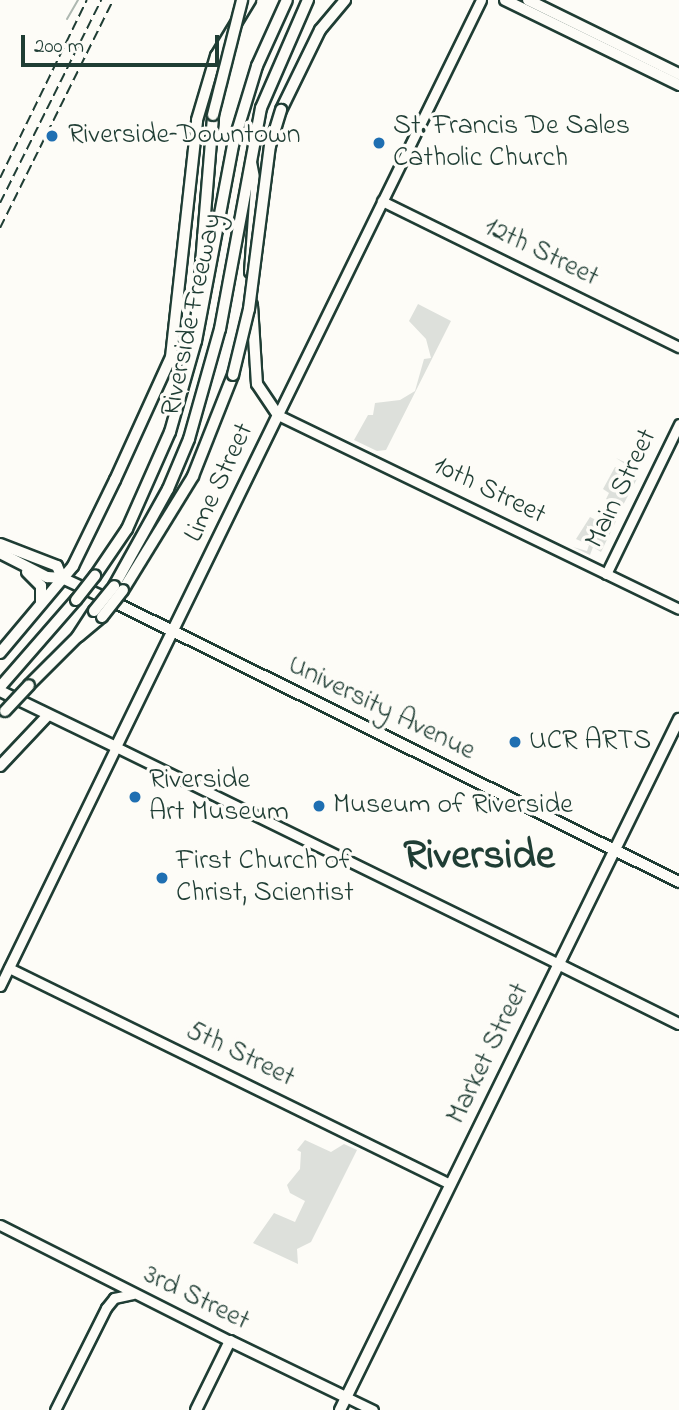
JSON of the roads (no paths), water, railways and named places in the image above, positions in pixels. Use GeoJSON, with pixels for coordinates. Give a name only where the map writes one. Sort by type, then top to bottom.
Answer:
{"type":"FeatureCollection","features":[{"type":"Feature","properties":{"kind":"highway"},"geometry":{"type":"LineString","coordinates":[[197,341],[195,308],[213,114],[242,0]]}},
{"type":"Feature","properties":{"kind":"highway"},"geometry":{"type":"LineString","coordinates":[[115,480],[171,357],[197,120],[216,57],[250,0]]}},
{"type":"Feature","properties":{"kind":"highway","name":"Riverside Freeway"},"geometry":{"type":"LineString","coordinates":[[0,689],[94,576],[127,529],[152,480],[197,341],[233,145],[257,66],[287,0]]}},
{"type":"Feature","properties":{"kind":"highway","name":"Riverside Freeway"},"geometry":{"type":"LineString","coordinates":[[119,588],[168,489],[193,428],[220,329],[249,153],[277,64],[309,0]]}},
{"type":"Feature","properties":{"kind":"highway"},"geometry":{"type":"LineString","coordinates":[[3,714],[77,637],[94,629],[98,614],[119,588],[193,476],[233,375],[249,309],[270,146],[281,110],[320,30],[345,0]]}},
{"type":"Feature","properties":{"kind":"highway"},"geometry":{"type":"LineString","coordinates":[[249,153],[256,188],[250,271],[257,384],[278,415]]}},
{"type":"Feature","properties":{"kind":"highway"},"geometry":{"type":"LineString","coordinates":[[0,766],[48,715]]}},
{"type":"Feature","properties":{"kind":"main road"},"geometry":{"type":"LineString","coordinates":[[505,0],[679,85]]}},
{"type":"Feature","properties":{"kind":"main road"},"geometry":{"type":"LineString","coordinates":[[528,0],[679,74]]}},
{"type":"Feature","properties":{"kind":"main road"},"geometry":{"type":"LineString","coordinates":[[593,44],[597,40],[633,51]]}},
{"type":"Feature","properties":{"kind":"main road","name":"Lime Street"},"geometry":{"type":"LineString","coordinates":[[117,747],[278,415]]}},
{"type":"Feature","properties":{"kind":"main road"},"geometry":{"type":"LineString","coordinates":[[0,653],[73,566],[115,480]]}},
{"type":"Feature","properties":{"kind":"main road","name":"University Avenue"},"geometry":{"type":"LineString","coordinates":[[0,544],[57,566],[62,578]]}},
{"type":"Feature","properties":{"kind":"main road","name":"University Avenue"},"geometry":{"type":"LineString","coordinates":[[0,552],[47,577],[62,578],[174,632],[679,882]]}},
{"type":"Feature","properties":{"kind":"main road"},"geometry":{"type":"LineString","coordinates":[[18,562],[39,581],[41,604]]}},
{"type":"Feature","properties":{"kind":"main road"},"geometry":{"type":"LineString","coordinates":[[0,689],[117,747]]}},
{"type":"Feature","properties":{"kind":"main road","name":"Market Street"},"geometry":{"type":"LineString","coordinates":[[340,1410],[679,719]]}},
{"type":"Feature","properties":{"kind":"main road"},"geometry":{"type":"LineString","coordinates":[[558,964],[679,1024]]}},
{"type":"Feature","properties":{"kind":"main road"},"geometry":{"type":"LineString","coordinates":[[196,1410],[230,1341]]}},
{"type":"Feature","properties":{"kind":"main road","name":"3rd Street"},"geometry":{"type":"LineString","coordinates":[[230,1341],[346,1396]]}},
{"type":"Feature","properties":{"kind":"street","name":"Lime Street"},"geometry":{"type":"LineString","coordinates":[[278,415],[481,0]]}},
{"type":"Feature","properties":{"kind":"street","name":"12th Street"},"geometry":{"type":"LineString","coordinates":[[382,201],[679,347]]}},
{"type":"Feature","properties":{"kind":"street","name":"10th Street"},"geometry":{"type":"LineString","coordinates":[[278,415],[679,609]]}},
{"type":"Feature","properties":{"kind":"street","name":"Main Street"},"geometry":{"type":"LineString","coordinates":[[606,574],[679,424]]}},
{"type":"Feature","properties":{"kind":"street","name":"Lime Street"},"geometry":{"type":"LineString","coordinates":[[0,986],[117,747]]}},
{"type":"Feature","properties":{"kind":"street"},"geometry":{"type":"LineString","coordinates":[[117,747],[558,964]]}},
{"type":"Feature","properties":{"kind":"street","name":"5th Street"},"geometry":{"type":"LineString","coordinates":[[9,968],[450,1184]]}},
{"type":"Feature","properties":{"kind":"street","name":"3rd Street"},"geometry":{"type":"LineString","coordinates":[[0,1225],[230,1341]]}},
{"type":"Feature","properties":{"kind":"street"},"geometry":{"type":"LineString","coordinates":[[106,1308],[109,1281]]}},
{"type":"Feature","properties":{"kind":"street"},"geometry":{"type":"LineString","coordinates":[[55,1410],[106,1308],[114,1298],[135,1294]]}},
{"type":"Feature","properties":{"kind":"street","name":"3rd Street"},"geometry":{"type":"LineString","coordinates":[[346,1396],[373,1410]]}},
{"type":"Feature","properties":{"kind":"waterway"},"geometry":{"type":"LineString","coordinates":[[67,19],[78,0]]}},
{"type":"Feature","properties":{"kind":"railway"},"geometry":{"type":"LineString","coordinates":[[0,178],[87,0]]}},
{"type":"Feature","properties":{"kind":"railway"},"geometry":{"type":"LineString","coordinates":[[0,203],[101,0]]}},
{"type":"Feature","properties":{"kind":"railway"},"geometry":{"type":"LineString","coordinates":[[0,228],[113,0]]}},
{"type":"Feature","properties":{"kind":"place","name":"Riverside–Downtown"},"geometry":{"type":"Point","coordinates":[52,136]}},
{"type":"Feature","properties":{"kind":"place","name":"St. Francis De Sales Catholic Church"},"geometry":{"type":"Point","coordinates":[379,143]}},
{"type":"Feature","properties":{"kind":"place","name":"UCR ARTS"},"geometry":{"type":"Point","coordinates":[515,742]}},
{"type":"Feature","properties":{"kind":"place","name":"Riverside Art Museum"},"geometry":{"type":"Point","coordinates":[135,797]}},
{"type":"Feature","properties":{"kind":"place","name":"Museum of Riverside"},"geometry":{"type":"Point","coordinates":[319,806]}},
{"type":"Feature","properties":{"kind":"place","name":"First Church of Christ, Scientist"},"geometry":{"type":"Point","coordinates":[162,878]}},
{"type":"Feature","properties":{"kind":"district","name":"Riverside"},"geometry":{"type":"Point","coordinates":[479,857]}}]}
